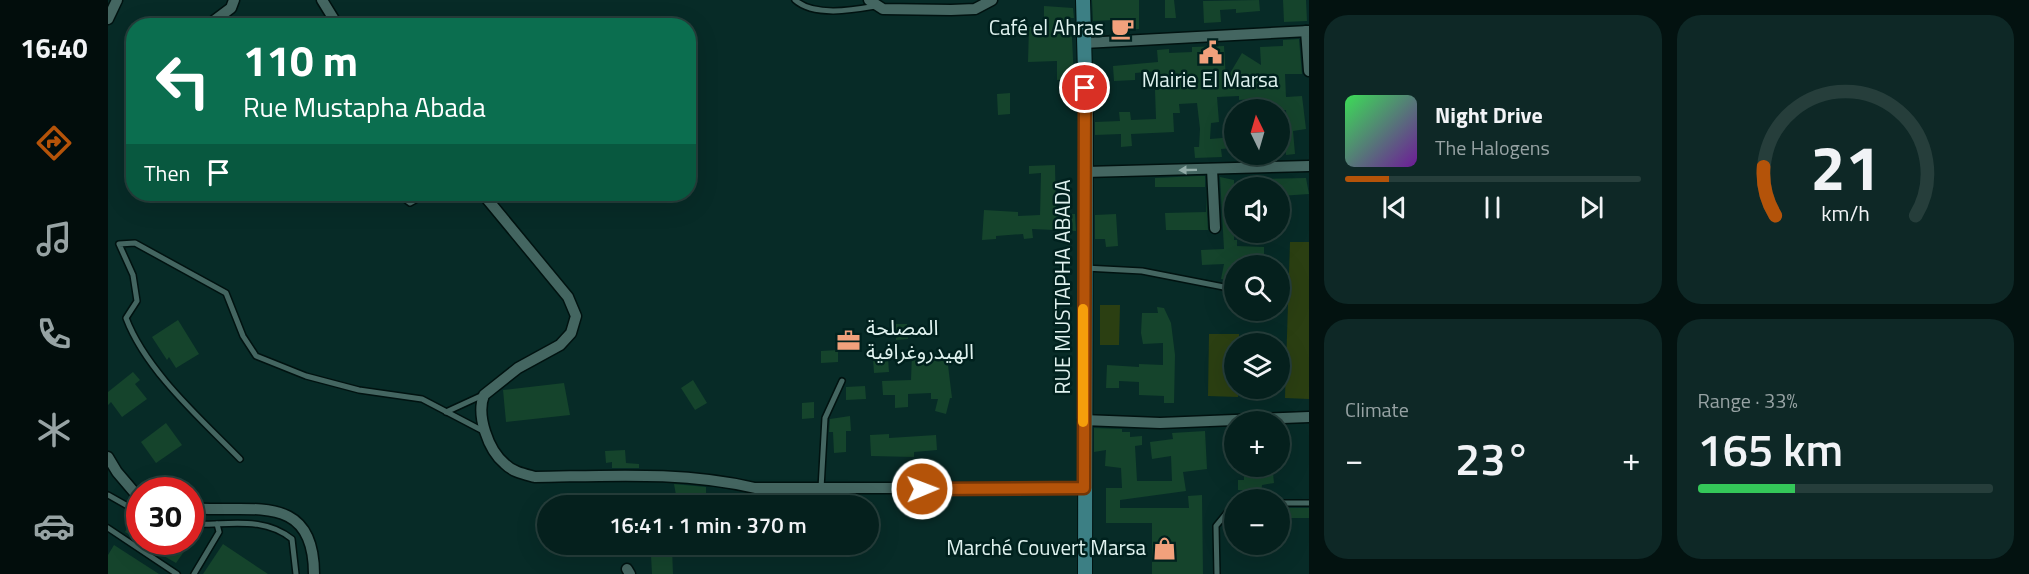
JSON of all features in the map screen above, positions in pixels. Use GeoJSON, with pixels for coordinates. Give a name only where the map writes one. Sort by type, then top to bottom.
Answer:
{"type":"FeatureCollection","features":[{"type":"Feature","properties":{"kind":"main road","name":"RUE MUSTAPHA ABADA"},"geometry":{"type":"LineString","coordinates":[[1083,0],[1084,574]]}},
{"type":"Feature","properties":{"kind":"street"},"geometry":{"type":"LineString","coordinates":[[108,19],[117,0]]}},
{"type":"Feature","properties":{"kind":"street"},"geometry":{"type":"LineString","coordinates":[[218,18],[231,8],[234,0]]}},
{"type":"Feature","properties":{"kind":"street"},"geometry":{"type":"LineString","coordinates":[[322,0],[333,18]]}},
{"type":"Feature","properties":{"kind":"street"},"geometry":{"type":"LineString","coordinates":[[872,3],[891,10],[975,9],[992,0]]}},
{"type":"Feature","properties":{"kind":"street"},"geometry":{"type":"LineString","coordinates":[[1084,43],[1308,31],[1309,71]]}},
{"type":"Feature","properties":{"kind":"street"},"geometry":{"type":"LineString","coordinates":[[1085,172],[1309,166]]}},
{"type":"Feature","properties":{"kind":"street"},"geometry":{"type":"LineString","coordinates":[[1212,169],[1215,228]]}},
{"type":"Feature","properties":{"kind":"street"},"geometry":{"type":"LineString","coordinates":[[489,201],[568,297],[576,316],[574,328],[560,345],[518,368],[484,395],[481,412],[495,452],[504,464],[518,472],[535,477],[655,475],[718,480],[755,488],[821,490],[1084,488]]}},
{"type":"Feature","properties":{"kind":"street"},"geometry":{"type":"LineString","coordinates":[[1083,420],[1160,423],[1309,417]]}},
{"type":"Feature","properties":{"kind":"street"},"geometry":{"type":"LineString","coordinates":[[108,457],[126,483]]}},
{"type":"Feature","properties":{"kind":"street"},"geometry":{"type":"LineString","coordinates":[[204,508],[277,510],[295,520],[308,534],[314,558],[314,574]]}},
{"type":"Feature","properties":{"kind":"lane"},"geometry":{"type":"LineString","coordinates":[[795,0],[802,6],[827,10],[872,3]]}},
{"type":"Feature","properties":{"kind":"lane"},"geometry":{"type":"LineString","coordinates":[[240,459],[177,394],[132,335],[126,318],[137,301],[133,275],[119,244],[135,243],[226,293],[243,336],[256,356],[306,376],[359,390],[422,399],[487,433]]}},
{"type":"Feature","properties":{"kind":"lane"},"geometry":{"type":"LineString","coordinates":[[1084,268],[1142,271],[1224,287]]}},
{"type":"Feature","properties":{"kind":"lane"},"geometry":{"type":"LineString","coordinates":[[821,490],[825,418],[842,381]]}},
{"type":"Feature","properties":{"kind":"lane"},"geometry":{"type":"LineString","coordinates":[[446,412],[484,395]]}},
{"type":"Feature","properties":{"kind":"lane"},"geometry":{"type":"LineString","coordinates":[[108,495],[126,505]]}},
{"type":"Feature","properties":{"kind":"lane"},"geometry":{"type":"LineString","coordinates":[[1290,503],[1309,503]]}},
{"type":"Feature","properties":{"kind":"lane"},"geometry":{"type":"LineString","coordinates":[[1216,574],[1216,526],[1224,516]]}},
{"type":"Feature","properties":{"kind":"lane"},"geometry":{"type":"LineString","coordinates":[[204,524],[262,523],[281,530],[292,539],[296,574]]}},
{"type":"Feature","properties":{"kind":"lane"},"geometry":{"type":"LineString","coordinates":[[194,574],[219,532],[217,524]]}},
{"type":"Feature","properties":{"kind":"lane"},"geometry":{"type":"LineString","coordinates":[[108,528],[177,574]]}},
{"type":"Feature","properties":{"kind":"green space"},"geometry":{"type":"Polygon","coordinates":[[[1290,242],[1309,242],[1309,399],[1290,398],[1290,333],[1287,333],[1287,321],[1290,321],[1290,242]]]}},
{"type":"Feature","properties":{"kind":"green space"},"geometry":{"type":"Polygon","coordinates":[[[1100,305],[1120,305],[1119,345],[1100,345],[1100,305]]]}},
{"type":"Feature","properties":{"kind":"green space"},"geometry":{"type":"Polygon","coordinates":[[[1209,334],[1224,334],[1224,397],[1208,396],[1209,334]]]}},
{"type":"Feature","properties":{"kind":"building"},"geometry":{"type":"Polygon","coordinates":[[[1092,0],[1139,0],[1139,29],[1115,30],[1114,20],[1093,21],[1092,0]]]}},
{"type":"Feature","properties":{"kind":"building"},"geometry":{"type":"Polygon","coordinates":[[[1165,0],[1174,0],[1176,18],[1165,18],[1165,0]]]}},
{"type":"Feature","properties":{"kind":"building"},"geometry":{"type":"Polygon","coordinates":[[[1259,0],[1260,11],[1236,13],[1236,9],[1220,10],[1221,22],[1204,23],[1203,1],[1259,0]]]}},
{"type":"Feature","properties":{"kind":"building"},"geometry":{"type":"Polygon","coordinates":[[[1283,0],[1306,0],[1307,21],[1284,22],[1283,0]]]}},
{"type":"Feature","properties":{"kind":"building"},"geometry":{"type":"Polygon","coordinates":[[[1044,6],[1073,8],[1074,18],[1071,18],[1074,79],[1057,80],[1057,61],[1028,62],[1029,27],[1044,26],[1044,6]]]}},
{"type":"Feature","properties":{"kind":"building"},"geometry":{"type":"Polygon","coordinates":[[[1299,39],[1302,74],[1285,74],[1286,97],[1302,96],[1306,129],[1293,131],[1295,154],[1290,155],[1290,99],[1217,97],[1219,122],[1211,123],[1210,139],[1224,138],[1224,149],[1221,149],[1222,157],[1195,158],[1194,147],[1199,147],[1200,129],[1197,103],[1179,104],[1180,113],[1173,113],[1174,132],[1131,134],[1132,146],[1121,147],[1121,134],[1095,135],[1095,122],[1120,121],[1119,112],[1130,112],[1131,120],[1156,119],[1155,90],[1159,90],[1158,71],[1135,73],[1135,80],[1114,81],[1113,66],[1158,62],[1157,50],[1169,49],[1169,53],[1192,52],[1192,47],[1224,46],[1226,80],[1242,53],[1261,65],[1260,47],[1283,46],[1283,40],[1299,39]]]}},
{"type":"Feature","properties":{"kind":"building"},"geometry":{"type":"Polygon","coordinates":[[[1010,93],[1010,114],[998,115],[997,94],[1010,93]]]}},
{"type":"Feature","properties":{"kind":"building"},"geometry":{"type":"Polygon","coordinates":[[[1055,165],[1056,214],[1075,214],[1076,231],[1032,229],[1033,238],[1024,239],[1023,234],[996,236],[996,239],[982,240],[984,210],[1018,212],[1018,216],[1040,215],[1041,173],[1029,174],[1029,166],[1055,165]]]}},
{"type":"Feature","properties":{"kind":"building"},"geometry":{"type":"Polygon","coordinates":[[[1205,176],[1205,187],[1155,187],[1155,178],[1205,176]]]}},
{"type":"Feature","properties":{"kind":"building"},"geometry":{"type":"Polygon","coordinates":[[[1220,177],[1224,178],[1224,243],[1264,247],[1264,255],[1224,255],[1224,264],[1202,265],[1201,250],[1224,249],[1220,177]]]}},
{"type":"Feature","properties":{"kind":"building"},"geometry":{"type":"Polygon","coordinates":[[[1290,178],[1306,178],[1309,194],[1290,195],[1290,178]]]}},
{"type":"Feature","properties":{"kind":"building"},"geometry":{"type":"Polygon","coordinates":[[[1206,197],[1208,230],[1166,230],[1165,213],[1206,212],[1206,197]]]}},
{"type":"Feature","properties":{"kind":"building"},"geometry":{"type":"Polygon","coordinates":[[[1116,214],[1118,246],[1106,247],[1105,239],[1095,239],[1095,215],[1116,214]]]}},
{"type":"Feature","properties":{"kind":"building"},"geometry":{"type":"Polygon","coordinates":[[[1224,264],[1224,280],[1221,279],[1224,264]]]}},
{"type":"Feature","properties":{"kind":"building"},"geometry":{"type":"Polygon","coordinates":[[[1157,307],[1164,308],[1171,323],[1175,355],[1174,403],[1164,403],[1164,396],[1139,395],[1139,382],[1119,381],[1119,388],[1106,388],[1107,365],[1139,367],[1139,364],[1163,365],[1163,343],[1143,344],[1141,333],[1142,313],[1158,313],[1157,307]]]}},
{"type":"Feature","properties":{"kind":"building"},"geometry":{"type":"Polygon","coordinates":[[[178,320],[199,354],[176,368],[169,357],[167,360],[152,337],[178,320]]]}},
{"type":"Feature","properties":{"kind":"building"},"geometry":{"type":"Polygon","coordinates":[[[895,324],[907,324],[908,339],[896,340],[895,324]]]}},
{"type":"Feature","properties":{"kind":"building"},"geometry":{"type":"Polygon","coordinates":[[[838,350],[838,362],[821,363],[821,351],[838,350]]]}},
{"type":"Feature","properties":{"kind":"building"},"geometry":{"type":"Polygon","coordinates":[[[912,353],[922,354],[921,357],[947,357],[952,398],[950,398],[946,414],[935,411],[938,399],[931,399],[931,393],[908,394],[908,407],[895,408],[895,395],[883,395],[882,381],[911,380],[912,353]]]}},
{"type":"Feature","properties":{"kind":"building"},"geometry":{"type":"Polygon","coordinates":[[[873,358],[888,358],[889,372],[874,373],[873,358]]]}},
{"type":"Feature","properties":{"kind":"building"},"geometry":{"type":"Polygon","coordinates":[[[133,372],[140,380],[135,384],[147,399],[122,417],[111,402],[108,405],[108,392],[133,372]]]}},
{"type":"Feature","properties":{"kind":"building"},"geometry":{"type":"Polygon","coordinates":[[[693,380],[707,403],[695,410],[681,388],[693,380]]]}},
{"type":"Feature","properties":{"kind":"building"},"geometry":{"type":"Polygon","coordinates":[[[564,383],[570,415],[506,422],[503,390],[564,383]]]}},
{"type":"Feature","properties":{"kind":"building"},"geometry":{"type":"Polygon","coordinates":[[[865,386],[866,399],[846,400],[846,387],[865,386]]]}},
{"type":"Feature","properties":{"kind":"building"},"geometry":{"type":"Polygon","coordinates":[[[814,402],[814,418],[802,419],[802,403],[814,402]]]}},
{"type":"Feature","properties":{"kind":"building"},"geometry":{"type":"Polygon","coordinates":[[[850,416],[851,431],[846,431],[846,452],[834,453],[833,432],[829,432],[830,419],[850,416]]]}},
{"type":"Feature","properties":{"kind":"building"},"geometry":{"type":"Polygon","coordinates":[[[166,423],[182,445],[156,463],[141,442],[166,423]]]}},
{"type":"Feature","properties":{"kind":"building"},"geometry":{"type":"Polygon","coordinates":[[[1094,428],[1122,429],[1122,432],[1130,432],[1130,437],[1142,436],[1142,445],[1135,446],[1137,481],[1172,481],[1171,456],[1152,459],[1150,442],[1173,439],[1172,433],[1205,431],[1207,469],[1183,472],[1186,491],[1120,500],[1120,508],[1189,508],[1188,496],[1202,495],[1203,574],[1152,574],[1152,523],[1106,523],[1106,488],[1122,488],[1121,468],[1105,466],[1106,450],[1094,452],[1094,428]]]}},
{"type":"Feature","properties":{"kind":"building"},"geometry":{"type":"Polygon","coordinates":[[[889,434],[889,438],[936,435],[937,450],[914,452],[914,457],[871,456],[870,435],[889,434]]]}},
{"type":"Feature","properties":{"kind":"building"},"geometry":{"type":"Polygon","coordinates":[[[625,450],[626,463],[639,464],[639,468],[612,468],[612,462],[606,463],[605,451],[625,450]]]}},
{"type":"Feature","properties":{"kind":"building"},"geometry":{"type":"Polygon","coordinates":[[[1244,477],[1273,477],[1274,483],[1262,485],[1262,489],[1238,489],[1238,480],[1244,480],[1244,477]]]}},
{"type":"Feature","properties":{"kind":"building"},"geometry":{"type":"Polygon","coordinates":[[[674,484],[706,487],[706,495],[676,495],[674,484]]]}},
{"type":"Feature","properties":{"kind":"building"},"geometry":{"type":"Polygon","coordinates":[[[1290,508],[1309,508],[1309,518],[1290,518],[1290,508]]]}},
{"type":"Feature","properties":{"kind":"building"},"geometry":{"type":"Polygon","coordinates":[[[223,544],[268,574],[203,574],[223,544]]]}},
{"type":"Feature","properties":{"kind":"building"},"geometry":{"type":"Polygon","coordinates":[[[114,545],[126,555],[159,574],[108,574],[108,555],[114,545]]]}},
{"type":"Feature","properties":{"kind":"building"},"geometry":{"type":"Polygon","coordinates":[[[162,555],[182,555],[176,563],[162,555]]]}},
{"type":"Feature","properties":{"kind":"building"},"geometry":{"type":"Polygon","coordinates":[[[651,555],[672,555],[673,574],[652,574],[651,555]]]}},
{"type":"Feature","properties":{"kind":"slow traffic"},"geometry":{"type":"LineString","coordinates":[[1083,309],[1083,422]]}},
{"type":"Feature","properties":{"kind":"place","name":"Café el Ahras"},"geometry":{"type":"Point","coordinates":[1122,28]}},
{"type":"Feature","properties":{"kind":"place","name":"Mairie El Marsa"},"geometry":{"type":"Point","coordinates":[1210,52]}},
{"type":"Feature","properties":{"kind":"place","name":"المصلحة الهيدروغرافية"},"geometry":{"type":"Point","coordinates":[848,340]}},
{"type":"Feature","properties":{"kind":"place","name":"Marché Couvert Marsa"},"geometry":{"type":"Point","coordinates":[1164,548]}},
{"type":"Feature","properties":{"kind":"route"},"geometry":{"type":"LineString","coordinates":[[922,489],[1084,488],[1085,88]]}}]}
